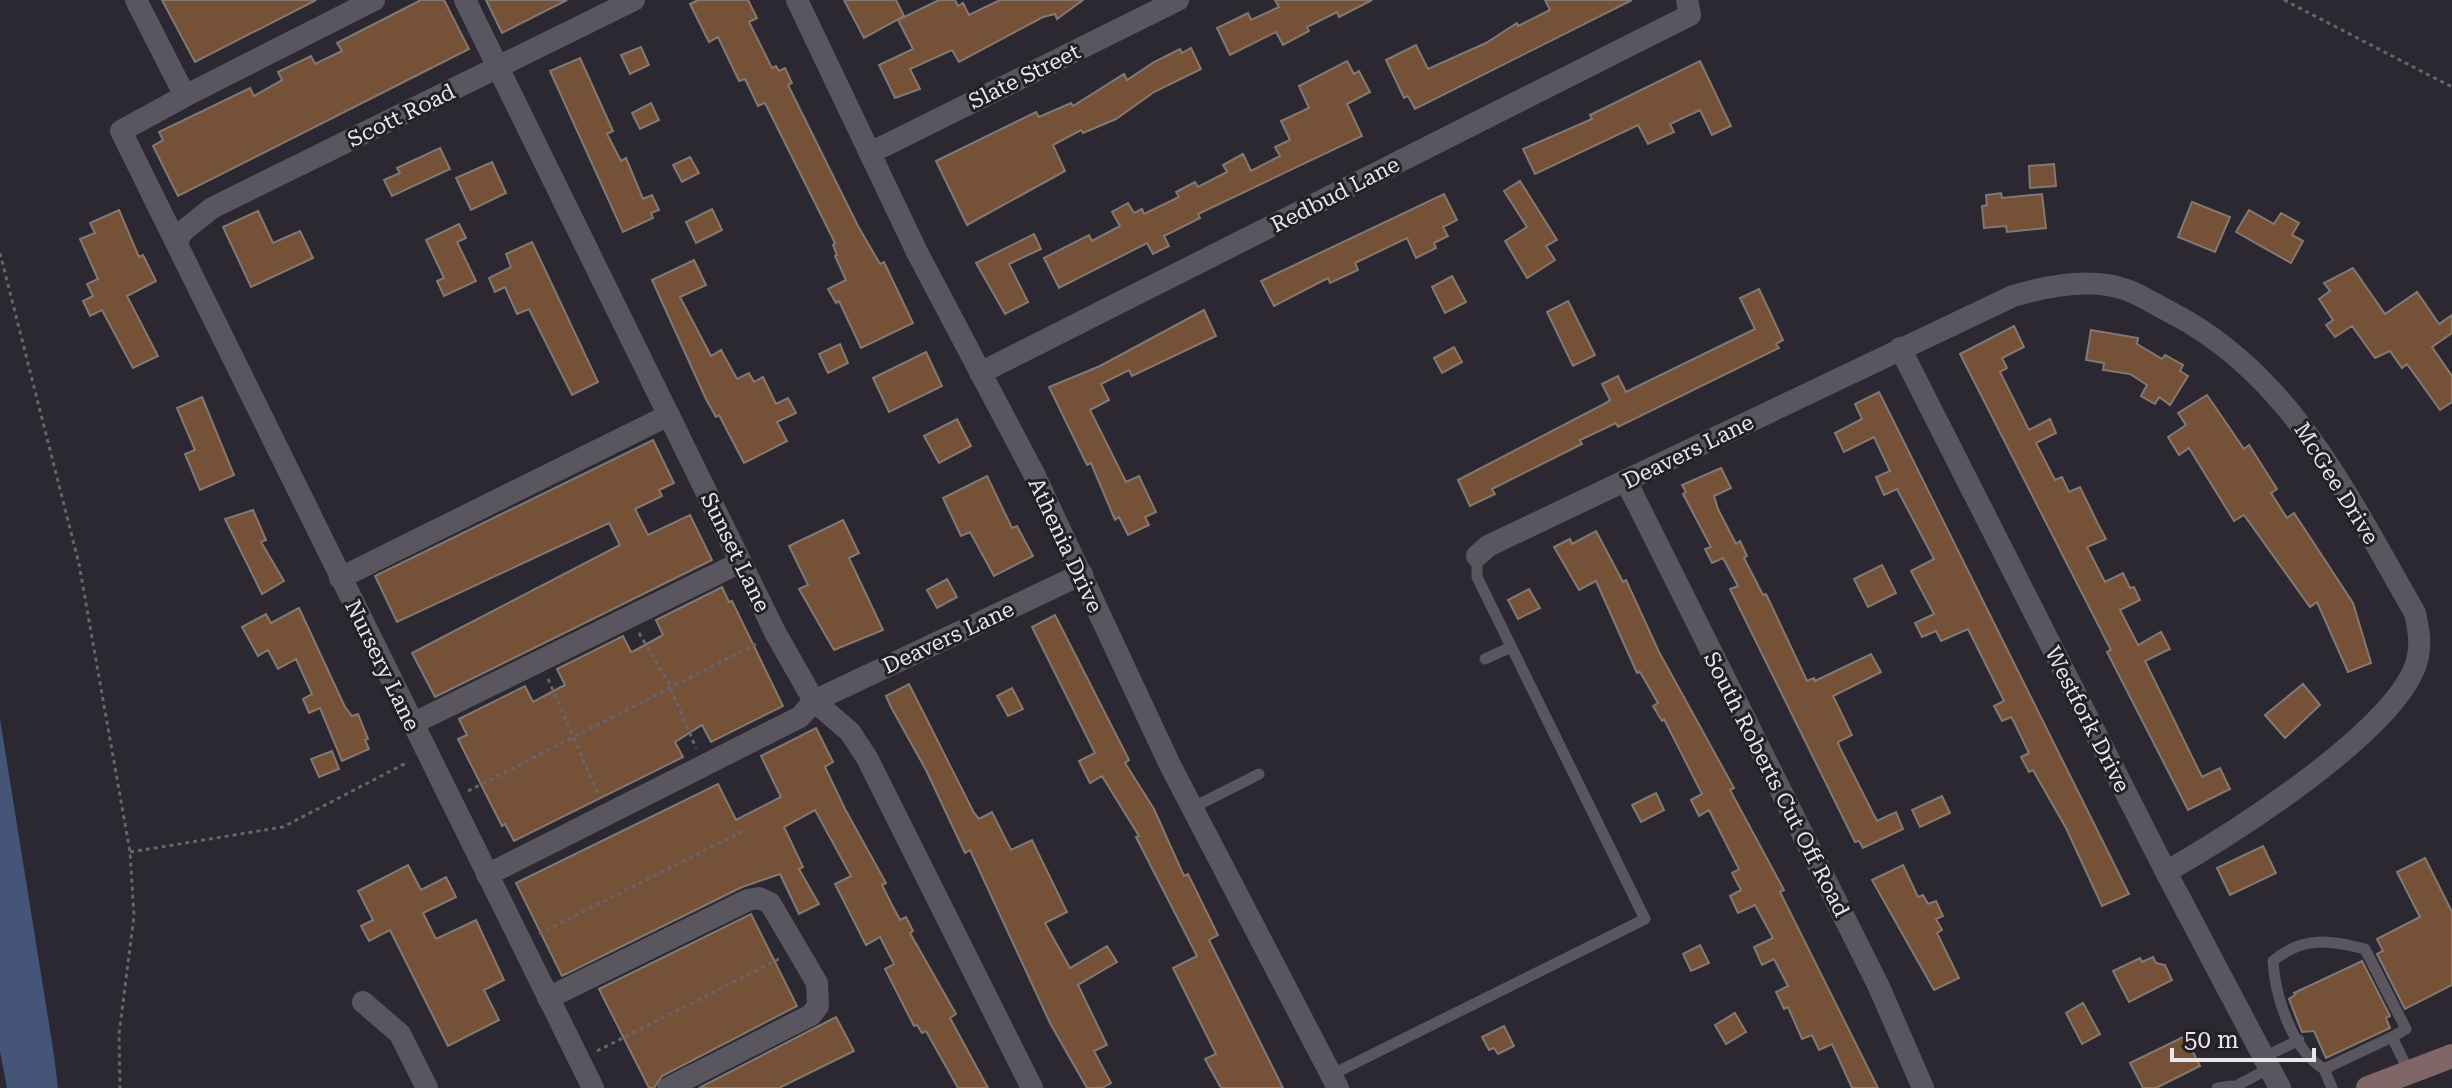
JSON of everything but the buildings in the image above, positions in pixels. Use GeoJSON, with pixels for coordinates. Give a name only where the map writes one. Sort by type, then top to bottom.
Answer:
{"type":"FeatureCollection","features":[{"type":"Feature","properties":{"kind":"main road"},"geometry":{"type":"LineString","coordinates":[[2414,1068],[2452,1046]]}},
{"type":"Feature","properties":{"kind":"main road"},"geometry":{"type":"LineString","coordinates":[[2368,1088],[2452,1056]]}},
{"type":"Feature","properties":{"kind":"street"},"geometry":{"type":"LineString","coordinates":[[136,0],[185,96],[374,0]]}},
{"type":"Feature","properties":{"kind":"street","name":"Sunset Lane"},"geometry":{"type":"LineString","coordinates":[[465,0],[776,634],[814,701],[850,732],[867,758],[1032,1088]]}},
{"type":"Feature","properties":{"kind":"street","name":"Scott Road"},"geometry":{"type":"LineString","coordinates":[[177,242],[182,232],[212,208],[634,0]]}},
{"type":"Feature","properties":{"kind":"street","name":"Athenia Drive"},"geometry":{"type":"LineString","coordinates":[[797,0],[870,153],[1082,574],[1120,664],[1335,1082]]}},
{"type":"Feature","properties":{"kind":"street","name":"Slate Street"},"geometry":{"type":"LineString","coordinates":[[870,153],[1178,0]]}},
{"type":"Feature","properties":{"kind":"street","name":"Redbud Lane"},"geometry":{"type":"LineString","coordinates":[[980,373],[1689,8]]}},
{"type":"Feature","properties":{"kind":"street","name":"Nursery Lane"},"geometry":{"type":"LineString","coordinates":[[185,96],[121,131],[177,242],[176,249],[593,1088]]}},
{"type":"Feature","properties":{"kind":"street","name":"McGee Drive"},"geometry":{"type":"LineString","coordinates":[[1900,348],[2013,296],[2046,286],[2101,285],[2126,289],[2200,327],[2242,358],[2291,409],[2415,613],[2419,632],[2418,658],[2396,698],[2306,781],[2215,844],[2166,872]]}},
{"type":"Feature","properties":{"kind":"street","name":"Deavers Lane"},"geometry":{"type":"LineString","coordinates":[[1477,556],[1488,546],[1900,348]]}},
{"type":"Feature","properties":{"kind":"street","name":"Westfork Drive"},"geometry":{"type":"LineString","coordinates":[[1900,348],[2166,872],[2271,1071]]}},
{"type":"Feature","properties":{"kind":"street"},"geometry":{"type":"LineString","coordinates":[[340,578],[669,415]]}},
{"type":"Feature","properties":{"kind":"street","name":"South Roberts Cut Off Road"},"geometry":{"type":"LineString","coordinates":[[1626,481],[1879,987],[1923,1088]]}},
{"type":"Feature","properties":{"kind":"street"},"geometry":{"type":"LineString","coordinates":[[412,724],[741,562]]}},
{"type":"Feature","properties":{"kind":"street","name":"Deavers Lane"},"geometry":{"type":"LineString","coordinates":[[487,875],[800,717],[814,701],[1082,574]]}},
{"type":"Feature","properties":{"kind":"street"},"geometry":{"type":"LineString","coordinates":[[548,998],[748,900],[759,898],[770,903],[799,950],[819,992],[818,1006],[811,1015],[668,1088]]}},
{"type":"Feature","properties":{"kind":"street"},"geometry":{"type":"LineString","coordinates":[[363,1002],[400,1034],[427,1088]]}},
{"type":"Feature","properties":{"kind":"lane"},"geometry":{"type":"LineString","coordinates":[[1335,1082],[1645,919],[1477,577],[1477,556]]}},
{"type":"Feature","properties":{"kind":"lane"},"geometry":{"type":"LineString","coordinates":[[1485,659],[1511,647]]}},
{"type":"Feature","properties":{"kind":"lane"},"geometry":{"type":"LineString","coordinates":[[1192,808],[1259,774]]}},
{"type":"Feature","properties":{"kind":"lane"},"geometry":{"type":"LineString","coordinates":[[2324,1069],[2406,1029],[2365,949],[2335,941],[2305,942],[2286,949],[2273,961],[2274,984],[2299,1040],[2309,1060],[2324,1069],[2332,1088]]}},
{"type":"Feature","properties":{"kind":"lane"},"geometry":{"type":"LineString","coordinates":[[2392,1037],[2414,1068]]}},
{"type":"Feature","properties":{"kind":"lane"},"geometry":{"type":"LineString","coordinates":[[2217,1088],[2231,1087],[2271,1071],[2299,1040]]}},
{"type":"Feature","properties":{"kind":"path"},"geometry":{"type":"LineString","coordinates":[[2284,0],[2452,87]]}},
{"type":"Feature","properties":{"kind":"path"},"geometry":{"type":"LineString","coordinates":[[0,253],[79,564],[130,852],[134,916],[119,1034],[120,1088]]}},
{"type":"Feature","properties":{"kind":"path"},"geometry":{"type":"LineString","coordinates":[[631,616],[671,690],[703,766]]}},
{"type":"Feature","properties":{"kind":"path"},"geometry":{"type":"LineString","coordinates":[[450,800],[776,634]]}},
{"type":"Feature","properties":{"kind":"path"},"geometry":{"type":"LineString","coordinates":[[539,661],[608,814]]}},
{"type":"Feature","properties":{"kind":"path"},"geometry":{"type":"LineString","coordinates":[[130,852],[283,827],[426,752]]}},
{"type":"Feature","properties":{"kind":"path"},"geometry":{"type":"LineString","coordinates":[[521,943],[743,831]]}},
{"type":"Feature","properties":{"kind":"path"},"geometry":{"type":"LineString","coordinates":[[579,1060],[799,950]]}},
{"type":"Feature","properties":{"kind":"water"},"geometry":{"type":"Polygon","coordinates":[[[0,719],[58,1088],[7,1088],[0,1051],[0,719]]]}}]}
